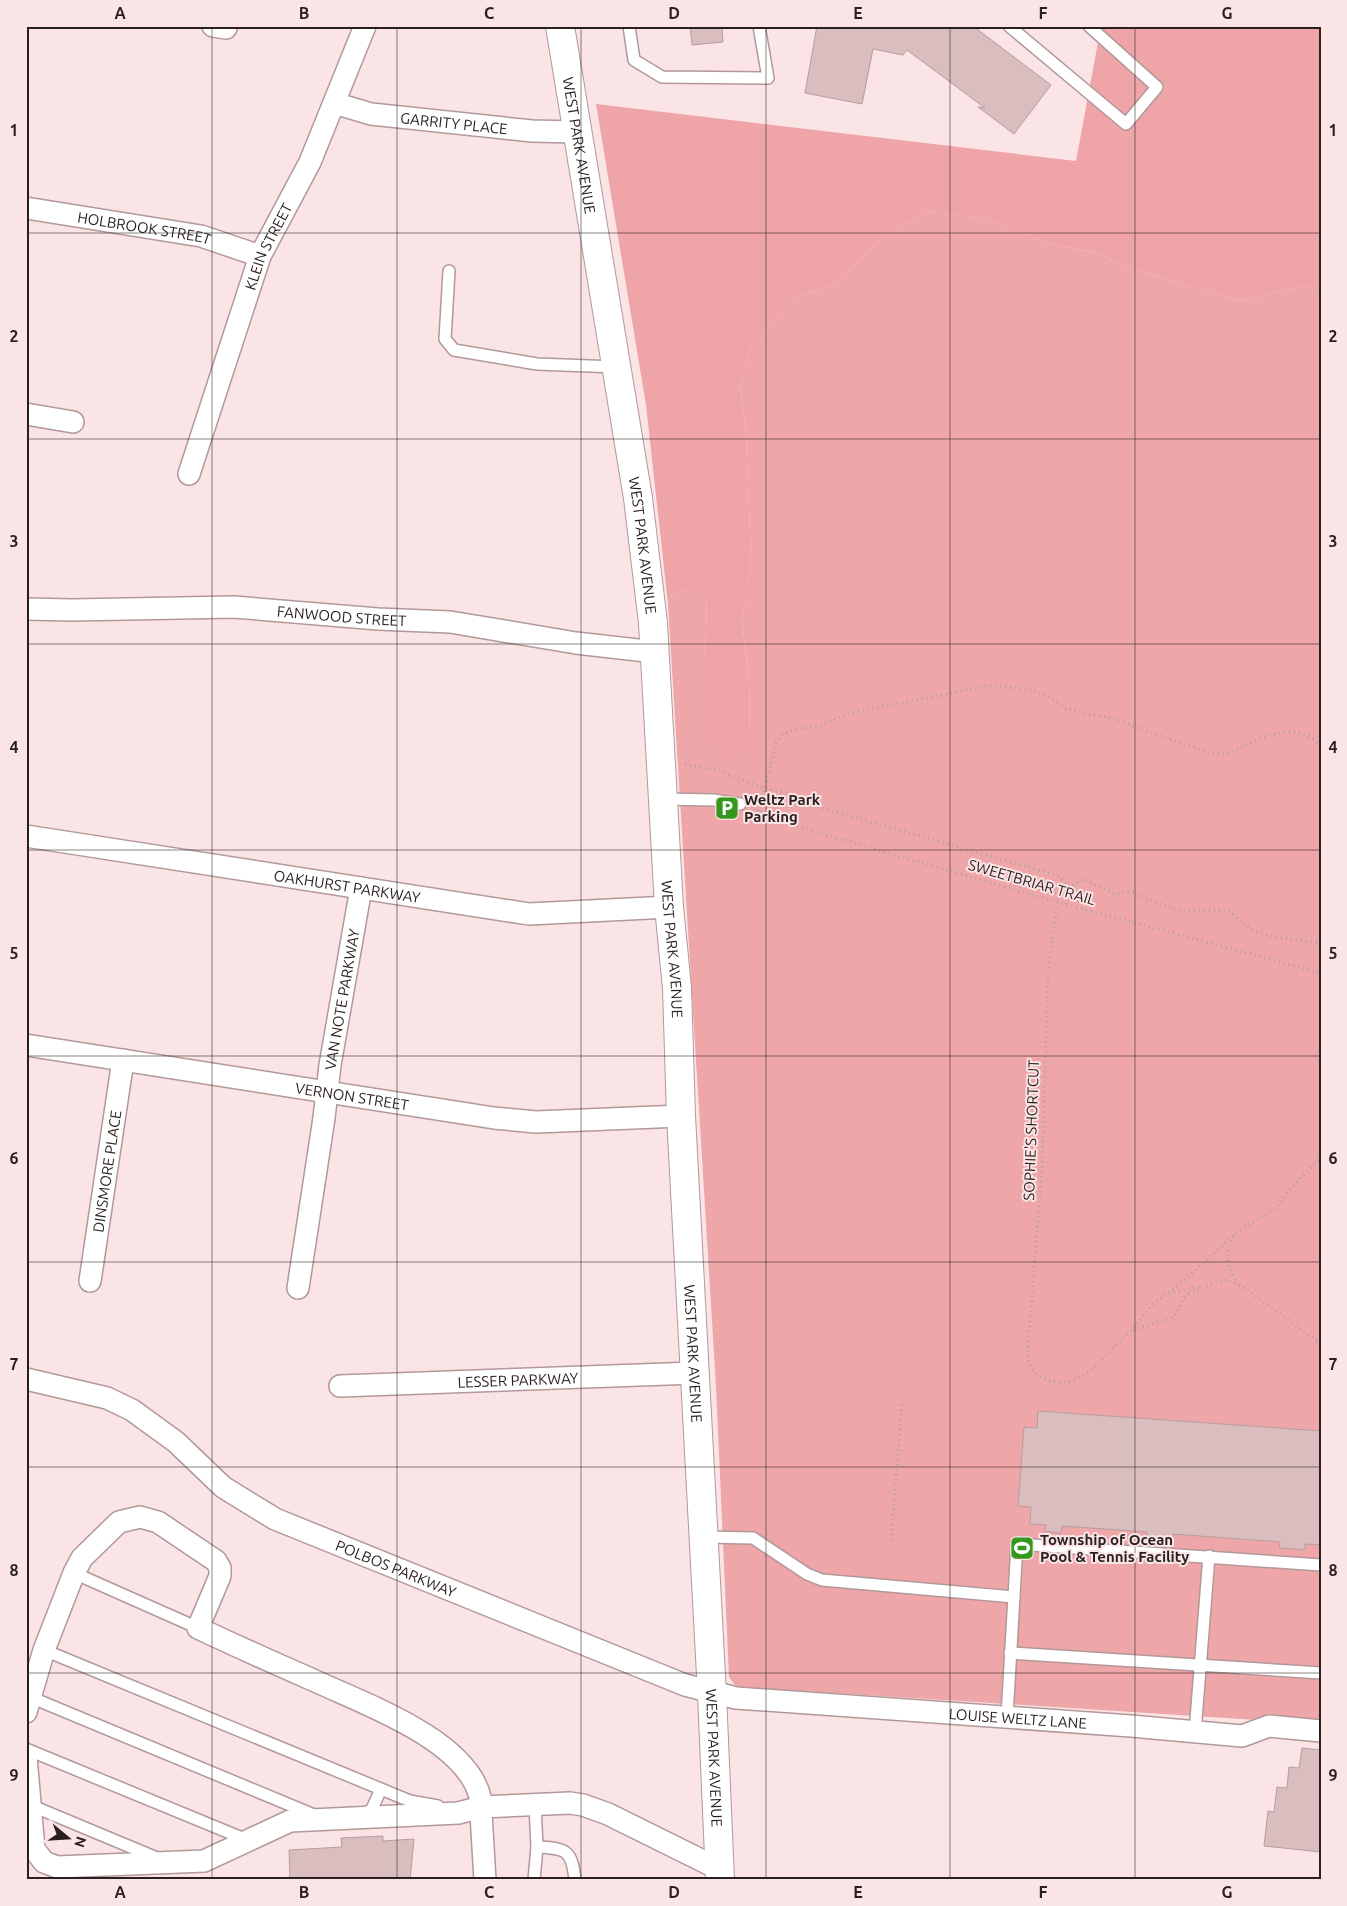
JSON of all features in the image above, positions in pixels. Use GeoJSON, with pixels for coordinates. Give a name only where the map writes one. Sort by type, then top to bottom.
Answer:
{"type":"FeatureCollection","features":[{"type":"Feature","properties":{"kind":"street","name":"KLEIN STREET"},"geometry":{"type":"LineString","coordinates":[[189,474],[260,256],[310,162],[365,26]]}},
{"type":"Feature","properties":{"kind":"street","name":"WEST PARK AVENUE"},"geometry":{"type":"LineString","coordinates":[[560,26],[638,498],[655,652],[669,907],[677,988],[680,1116],[704,1537],[720,1874]]}},
{"type":"Feature","properties":{"kind":"street","name":"GARRITY PLACE"},"geometry":{"type":"LineString","coordinates":[[334,103],[371,114],[532,131],[577,132]]}},
{"type":"Feature","properties":{"kind":"street","name":"HOLBROOK STREET"},"geometry":{"type":"LineString","coordinates":[[26,208],[201,236],[260,256]]}},
{"type":"Feature","properties":{"kind":"street"},"geometry":{"type":"LineString","coordinates":[[26,414],[73,422]]}},
{"type":"Feature","properties":{"kind":"street","name":"FANWOOD STREET"},"geometry":{"type":"LineString","coordinates":[[26,609],[234,607],[369,619],[450,622],[576,644],[655,652]]}},
{"type":"Feature","properties":{"kind":"street","name":"OAKHURST PARKWAY"},"geometry":{"type":"LineString","coordinates":[[26,836],[529,914],[669,907]]}},
{"type":"Feature","properties":{"kind":"street","name":"VAN NOTE PARKWAY"},"geometry":{"type":"LineString","coordinates":[[298,1288],[327,1092],[361,888]]}},
{"type":"Feature","properties":{"kind":"street","name":"VERNON STREET"},"geometry":{"type":"LineString","coordinates":[[26,1045],[494,1118],[536,1122],[680,1116]]}},
{"type":"Feature","properties":{"kind":"street","name":"DINSMORE PLACE"},"geometry":{"type":"LineString","coordinates":[[90,1281],[123,1060]]}},
{"type":"Feature","properties":{"kind":"street","name":"LESSER PARKWAY"},"geometry":{"type":"LineString","coordinates":[[340,1386],[503,1382],[695,1373]]}},
{"type":"Feature","properties":{"kind":"street","name":"POLBOS PARKWAY"},"geometry":{"type":"LineString","coordinates":[[26,1380],[108,1398],[154,1424],[223,1487],[275,1519],[685,1685],[712,1694]]}},
{"type":"Feature","properties":{"kind":"street"},"geometry":{"type":"LineString","coordinates":[[28,1705],[44,1650],[74,1573],[89,1551],[119,1522],[140,1517],[158,1522],[216,1561],[220,1568],[220,1576],[198,1628],[405,1722],[421,1732],[468,1770],[478,1787],[482,1807],[485,1880]]}},
{"type":"Feature","properties":{"kind":"street","name":"LOUISE WELTZ LANE"},"geometry":{"type":"LineString","coordinates":[[712,1694],[736,1698],[1242,1736],[1269,1726],[1321,1731]]}},
{"type":"Feature","properties":{"kind":"street"},"geometry":{"type":"LineString","coordinates":[[26,1757],[34,1849],[38,1856],[50,1865],[66,1868],[168,1863],[213,1858],[290,1821],[458,1813],[482,1807],[570,1803],[595,1809],[720,1874]]}},
{"type":"Feature","properties":{"kind":"lane"},"geometry":{"type":"LineString","coordinates":[[629,26],[634,60],[662,77],[768,78],[759,26]]}},
{"type":"Feature","properties":{"kind":"lane"},"geometry":{"type":"LineString","coordinates":[[1009,26],[1126,124],[1157,87],[1089,26]]}},
{"type":"Feature","properties":{"kind":"lane"},"geometry":{"type":"LineString","coordinates":[[449,271],[445,339],[454,350],[537,364],[617,367]]}},
{"type":"Feature","properties":{"kind":"lane"},"geometry":{"type":"LineString","coordinates":[[663,799],[703,799],[740,804]]}},
{"type":"Feature","properties":{"kind":"lane"},"geometry":{"type":"LineString","coordinates":[[704,1537],[753,1538],[807,1574],[822,1580],[1014,1597]]}},
{"type":"Feature","properties":{"kind":"lane"},"geometry":{"type":"LineString","coordinates":[[1007,1717],[1017,1544],[1321,1565]]}},
{"type":"Feature","properties":{"kind":"lane"},"geometry":{"type":"LineString","coordinates":[[1195,1732],[1209,1556]]}},
{"type":"Feature","properties":{"kind":"lane"},"geometry":{"type":"LineString","coordinates":[[74,1573],[198,1628]]}},
{"type":"Feature","properties":{"kind":"lane"},"geometry":{"type":"LineString","coordinates":[[44,1650],[381,1789],[426,1805],[482,1807]]}},
{"type":"Feature","properties":{"kind":"lane"},"geometry":{"type":"LineString","coordinates":[[1010,1653],[1321,1673]]}},
{"type":"Feature","properties":{"kind":"lane"},"geometry":{"type":"LineString","coordinates":[[28,1705],[325,1820]]}},
{"type":"Feature","properties":{"kind":"lane"},"geometry":{"type":"LineString","coordinates":[[26,1749],[247,1840]]}},
{"type":"Feature","properties":{"kind":"lane"},"geometry":{"type":"LineString","coordinates":[[357,1818],[372,1809],[381,1789]]}},
{"type":"Feature","properties":{"kind":"lane"},"geometry":{"type":"LineString","coordinates":[[30,1805],[168,1863]]}},
{"type":"Feature","properties":{"kind":"lane"},"geometry":{"type":"LineString","coordinates":[[534,1880],[537,1847],[535,1805]]}},
{"type":"Feature","properties":{"kind":"lane"},"geometry":{"type":"LineString","coordinates":[[537,1847],[555,1848],[567,1853],[574,1862],[576,1880]]}},
{"type":"Feature","properties":{"kind":"path"},"geometry":{"type":"LineString","coordinates":[[759,811],[763,788],[776,743],[783,734],[793,730],[821,725],[850,713],[992,685],[1026,689],[1050,697],[1066,708],[1108,717],[1206,752],[1224,754],[1255,740],[1289,732],[1307,734],[1321,747]]}},
{"type":"Feature","properties":{"kind":"path"},"geometry":{"type":"LineString","coordinates":[[685,764],[720,771],[763,788],[782,792],[804,803],[1040,870],[1058,876],[1071,887]]}},
{"type":"Feature","properties":{"kind":"path","name":"SWEETBRIAR TRAIL"},"geometry":{"type":"LineString","coordinates":[[740,804],[759,811],[775,820],[1057,902],[1321,973]]}},
{"type":"Feature","properties":{"kind":"path"},"geometry":{"type":"LineString","coordinates":[[1066,904],[1071,887],[1080,880],[1088,881],[1115,894],[1131,892],[1156,904],[1187,912],[1226,910],[1233,913],[1251,929],[1262,934],[1321,944]]}},
{"type":"Feature","properties":{"kind":"path","name":"SOPHIE'S SHORTCUT"},"geometry":{"type":"LineString","coordinates":[[1057,902],[1048,973],[1042,1168],[1027,1360],[1035,1373],[1046,1381],[1054,1383],[1071,1381],[1089,1372],[1132,1330]]}},
{"type":"Feature","properties":{"kind":"path"},"geometry":{"type":"LineString","coordinates":[[1132,1330],[1145,1312],[1185,1280],[1236,1233],[1276,1208],[1290,1189],[1321,1157]]}},
{"type":"Feature","properties":{"kind":"path"},"geometry":{"type":"LineString","coordinates":[[1236,1233],[1230,1244],[1228,1258],[1230,1272],[1238,1284]]}},
{"type":"Feature","properties":{"kind":"path"},"geometry":{"type":"LineString","coordinates":[[1166,1294],[1207,1285],[1223,1279],[1238,1284],[1321,1344]]}},
{"type":"Feature","properties":{"kind":"path"},"geometry":{"type":"LineString","coordinates":[[1132,1330],[1174,1317],[1184,1298],[1207,1285]]}},
{"type":"Feature","properties":{"kind":"path"},"geometry":{"type":"LineString","coordinates":[[891,1540],[902,1401]]}},
{"type":"Feature","properties":{"kind":"shaded area"},"geometry":{"type":"Polygon","coordinates":[[[1101,26],[1321,26],[1321,291],[1303,286],[1240,301],[1140,271],[1094,252],[1050,244],[988,219],[925,211],[877,243],[835,283],[791,299],[751,348],[740,386],[746,434],[751,558],[742,621],[749,680],[750,739],[733,756],[718,751],[705,663],[707,599],[685,588],[672,594],[668,604],[646,405],[596,104],[1076,161],[1101,26]]]}},
{"type":"Feature","properties":{"kind":"shaded area"},"geometry":{"type":"Polygon","coordinates":[[[925,211],[988,219],[1050,244],[1094,252],[1140,271],[1240,301],[1303,286],[1321,291],[1321,1724],[739,1687],[729,1677],[716,1386],[668,604],[672,594],[685,588],[707,598],[705,663],[750,739],[749,680],[742,620],[751,558],[746,434],[740,386],[751,348],[791,299],[835,283],[877,243],[925,211]]]}},
{"type":"Feature","properties":{"kind":"building"},"geometry":{"type":"Polygon","coordinates":[[[690,26],[722,26],[723,42],[692,45],[690,26]]]}},
{"type":"Feature","properties":{"kind":"building"},"geometry":{"type":"Polygon","coordinates":[[[817,26],[973,26],[1051,85],[1014,134],[978,107],[985,108],[907,50],[903,55],[873,49],[862,104],[805,93],[817,26]]]}},
{"type":"Feature","properties":{"kind":"building"},"geometry":{"type":"Polygon","coordinates":[[[1038,1411],[1321,1431],[1321,1545],[1305,1544],[1305,1550],[1279,1548],[1280,1542],[1173,1534],[1173,1541],[1147,1539],[1147,1532],[1062,1526],[1061,1533],[1045,1531],[1046,1525],[1030,1524],[1031,1507],[1018,1506],[1024,1427],[1037,1428],[1038,1411]]]}},
{"type":"Feature","properties":{"kind":"building"},"geometry":{"type":"Polygon","coordinates":[[[1302,1748],[1321,1750],[1321,1852],[1264,1846],[1268,1811],[1274,1812],[1277,1787],[1287,1788],[1289,1767],[1299,1768],[1302,1748]]]}},
{"type":"Feature","properties":{"kind":"building"},"geometry":{"type":"Polygon","coordinates":[[[383,1836],[383,1841],[414,1839],[410,1880],[290,1880],[289,1850],[342,1847],[341,1838],[383,1836]]]}},
{"type":"Feature","properties":{"kind":"place","name":"Weltz Park Parking"},"geometry":{"type":"Point","coordinates":[727,808]}},
{"type":"Feature","properties":{"kind":"place","name":"Township of Ocean Pool & Tennis Facility"},"geometry":{"type":"Point","coordinates":[1022,1548]}}]}
